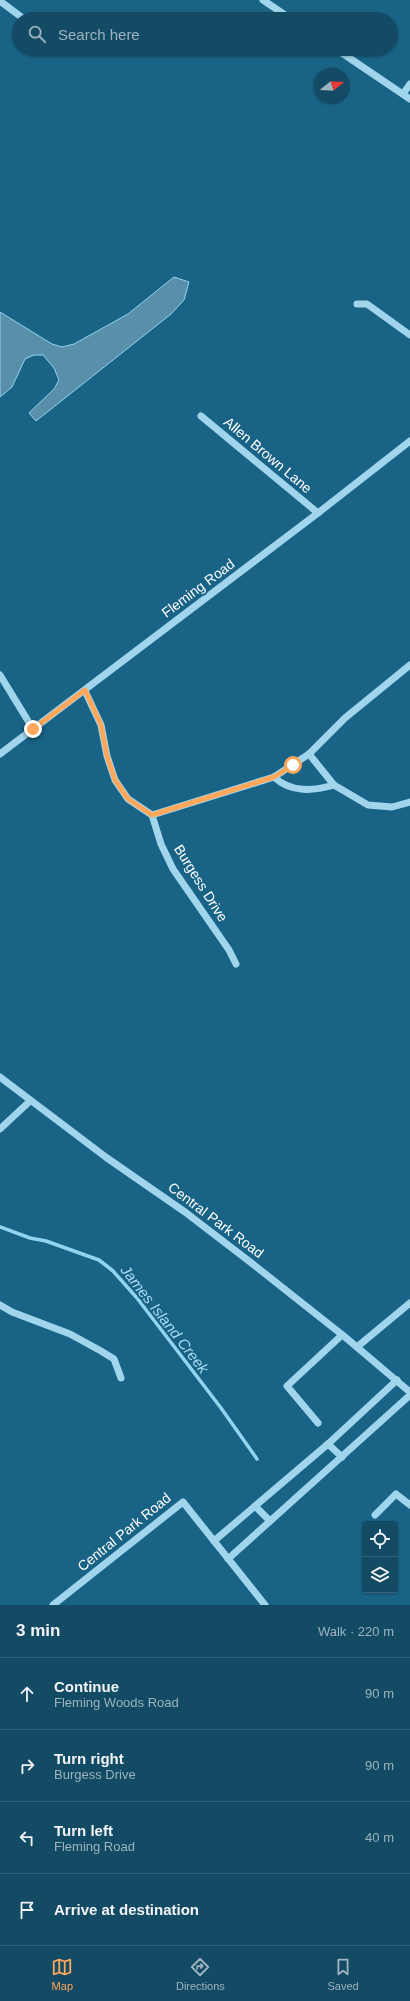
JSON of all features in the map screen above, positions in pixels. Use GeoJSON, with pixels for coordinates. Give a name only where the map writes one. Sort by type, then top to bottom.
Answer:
{"type":"FeatureCollection","features":[{"type":"Feature","properties":{"kind":"street"},"geometry":{"type":"LineString","coordinates":[[263,0],[281,12]]}},
{"type":"Feature","properties":{"kind":"street"},"geometry":{"type":"LineString","coordinates":[[0,2],[14,12]]}},
{"type":"Feature","properties":{"kind":"street"},"geometry":{"type":"LineString","coordinates":[[346,56],[410,99]]}},
{"type":"Feature","properties":{"kind":"street"},"geometry":{"type":"LineString","coordinates":[[403,94],[410,84]]}},
{"type":"Feature","properties":{"kind":"street"},"geometry":{"type":"LineString","coordinates":[[357,304],[367,304],[410,335]]}},
{"type":"Feature","properties":{"kind":"street","name":"Allen Brown Lane"},"geometry":{"type":"LineString","coordinates":[[201,416],[318,513]]}},
{"type":"Feature","properties":{"kind":"street","name":"Fleming Road"},"geometry":{"type":"LineString","coordinates":[[0,754],[318,513],[410,441]]}},
{"type":"Feature","properties":{"kind":"street"},"geometry":{"type":"LineString","coordinates":[[85,690],[101,725],[107,756],[115,780],[128,799],[152,815],[274,777],[309,754],[345,718],[410,665]]}},
{"type":"Feature","properties":{"kind":"street"},"geometry":{"type":"LineString","coordinates":[[0,675],[33,729]]}},
{"type":"Feature","properties":{"kind":"street"},"geometry":{"type":"LineString","coordinates":[[309,754],[334,785],[368,805],[392,807],[410,802]]}},
{"type":"Feature","properties":{"kind":"street"},"geometry":{"type":"LineString","coordinates":[[274,777],[282,784],[299,789],[316,790],[334,785]]}},
{"type":"Feature","properties":{"kind":"street","name":"Burgess Drive"},"geometry":{"type":"LineString","coordinates":[[152,815],[161,844],[173,869],[229,950],[236,964]]}},
{"type":"Feature","properties":{"kind":"street","name":"Central Park Road"},"geometry":{"type":"LineString","coordinates":[[0,1077],[107,1158],[185,1212],[342,1335],[410,1392]]}},
{"type":"Feature","properties":{"kind":"street"},"geometry":{"type":"LineString","coordinates":[[0,1129],[30,1101]]}},
{"type":"Feature","properties":{"kind":"street"},"geometry":{"type":"LineString","coordinates":[[357,1347],[410,1303]]}},
{"type":"Feature","properties":{"kind":"street"},"geometry":{"type":"LineString","coordinates":[[0,1305],[12,1312],[70,1334],[101,1351],[114,1359],[121,1378]]}},
{"type":"Feature","properties":{"kind":"street"},"geometry":{"type":"LineString","coordinates":[[318,1423],[287,1386],[342,1335]]}},
{"type":"Feature","properties":{"kind":"street"},"geometry":{"type":"LineString","coordinates":[[214,1541],[328,1444],[397,1380]]}},
{"type":"Feature","properties":{"kind":"street"},"geometry":{"type":"LineString","coordinates":[[228,1559],[410,1395]]}},
{"type":"Feature","properties":{"kind":"street"},"geometry":{"type":"LineString","coordinates":[[328,1444],[342,1457]]}},
{"type":"Feature","properties":{"kind":"street"},"geometry":{"type":"LineString","coordinates":[[375,1515],[396,1494],[410,1505]]}},
{"type":"Feature","properties":{"kind":"street","name":"Central Park Road"},"geometry":{"type":"LineString","coordinates":[[54,1605],[183,1502],[265,1605]]}},
{"type":"Feature","properties":{"kind":"street"},"geometry":{"type":"LineString","coordinates":[[256,1506],[270,1521]]}},
{"type":"Feature","properties":{"kind":"water"},"geometry":{"type":"Polygon","coordinates":[[[174,277],[189,282],[184,300],[171,314],[36,421],[29,413],[54,389],[59,380],[54,368],[43,355],[34,355],[25,359],[12,387],[0,397],[0,312],[52,344],[62,347],[74,344],[128,314],[174,277]]]}},
{"type":"Feature","properties":{"kind":"waterway","name":"James Island Creek"},"geometry":{"type":"LineString","coordinates":[[0,1227],[30,1238],[46,1241],[99,1260],[113,1271],[137,1298],[221,1408],[257,1459]]}},
{"type":"Feature","properties":{"kind":"route"},"geometry":{"type":"LineString","coordinates":[[33,729],[85,690],[101,725],[107,756],[115,780],[128,799],[152,815],[274,777],[293,765]]}}]}
